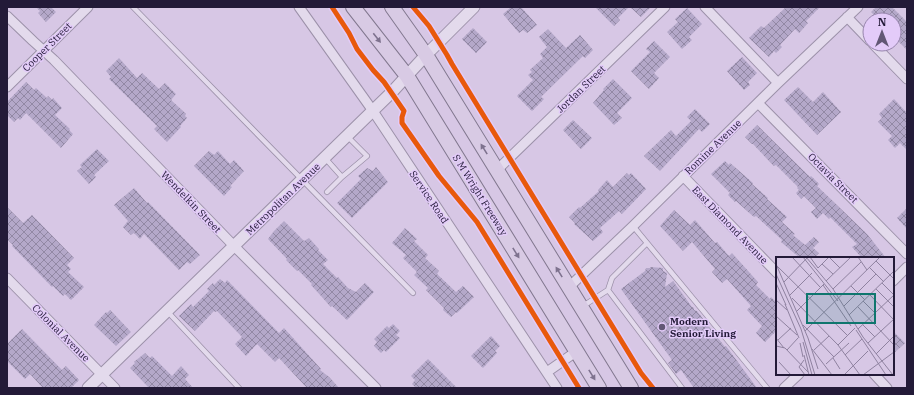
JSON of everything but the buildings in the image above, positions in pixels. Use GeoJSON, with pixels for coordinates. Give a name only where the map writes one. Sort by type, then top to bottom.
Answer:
{"type":"FeatureCollection","features":[{"type":"Feature","properties":{"kind":"main road","name":"S M Wright Freeway"},"geometry":{"type":"LineString","coordinates":[[353,7],[407,76],[599,388]]}},
{"type":"Feature","properties":{"kind":"main road"},"geometry":{"type":"LineString","coordinates":[[392,7],[426,55],[631,388]]}},
{"type":"Feature","properties":{"kind":"street","name":"Cooper Street"},"geometry":{"type":"LineString","coordinates":[[7,87],[88,7]]}},
{"type":"Feature","properties":{"kind":"street","name":"Service Road"},"geometry":{"type":"LineString","coordinates":[[299,7],[372,111],[558,388]]}},
{"type":"Feature","properties":{"kind":"street","name":"Metropolitan Avenue"},"geometry":{"type":"LineString","coordinates":[[88,388],[302,181],[474,7]]}},
{"type":"Feature","properties":{"kind":"street","name":"Jordan Street"},"geometry":{"type":"LineString","coordinates":[[497,170],[665,7]]}},
{"type":"Feature","properties":{"kind":"street"},"geometry":{"type":"LineString","coordinates":[[706,7],[778,82]]}},
{"type":"Feature","properties":{"kind":"street","name":"Romine Avenue"},"geometry":{"type":"LineString","coordinates":[[569,287],[633,226],[778,82],[858,7]]}},
{"type":"Feature","properties":{"kind":"street","name":"Wendelkin Street"},"geometry":{"type":"LineString","coordinates":[[7,16],[59,65],[234,246],[376,388]]}},
{"type":"Feature","properties":{"kind":"street"},"geometry":{"type":"LineString","coordinates":[[847,17],[862,33]]}},
{"type":"Feature","properties":{"kind":"street"},"geometry":{"type":"LineString","coordinates":[[881,52],[907,79]]}},
{"type":"Feature","properties":{"kind":"street","name":"Octavia Street"},"geometry":{"type":"LineString","coordinates":[[758,103],[907,254]]}},
{"type":"Feature","properties":{"kind":"street","name":"East Diamond Avenue"},"geometry":{"type":"LineString","coordinates":[[683,176],[776,272]]}},
{"type":"Feature","properties":{"kind":"street"},"geometry":{"type":"LineString","coordinates":[[894,280],[907,267]]}},
{"type":"Feature","properties":{"kind":"street","name":"Colonial Avenue"},"geometry":{"type":"LineString","coordinates":[[7,278],[115,388]]}},
{"type":"Feature","properties":{"kind":"street"},"geometry":{"type":"LineString","coordinates":[[547,372],[577,351]]}},
{"type":"Feature","properties":{"kind":"street"},"geometry":{"type":"LineString","coordinates":[[784,388],[797,375]]}},
{"type":"Feature","properties":{"kind":"street"},"geometry":{"type":"LineString","coordinates":[[875,375],[887,388]]}},
{"type":"Feature","properties":{"kind":"lane"},"geometry":{"type":"LineString","coordinates":[[133,7],[413,293]]}},
{"type":"Feature","properties":{"kind":"lane"},"geometry":{"type":"LineString","coordinates":[[328,192],[342,177],[367,156],[347,136]]}},
{"type":"Feature","properties":{"kind":"lane"},"geometry":{"type":"LineString","coordinates":[[325,158],[342,177]]}},
{"type":"Feature","properties":{"kind":"lane"},"geometry":{"type":"LineString","coordinates":[[633,226],[767,388]]}},
{"type":"Feature","properties":{"kind":"lane"},"geometry":{"type":"LineString","coordinates":[[581,307],[608,290],[612,278],[647,243]]}},
{"type":"Feature","properties":{"kind":"lane"},"geometry":{"type":"LineString","coordinates":[[608,290],[682,388]]}},
{"type":"Feature","properties":{"kind":"lane"},"geometry":{"type":"LineString","coordinates":[[167,311],[239,388]]}},
{"type":"Feature","properties":{"kind":"cycle path"},"geometry":{"type":"LineString","coordinates":[[332,7],[349,33],[357,49],[384,82],[404,111],[402,123],[439,176],[477,222],[579,388]]}},
{"type":"Feature","properties":{"kind":"cycle path"},"geometry":{"type":"LineString","coordinates":[[413,7],[429,26],[641,373],[653,388]]}},
{"type":"Feature","properties":{"kind":"place","name":"Modern Senior Living"},"geometry":{"type":"Point","coordinates":[662,327]}}]}
